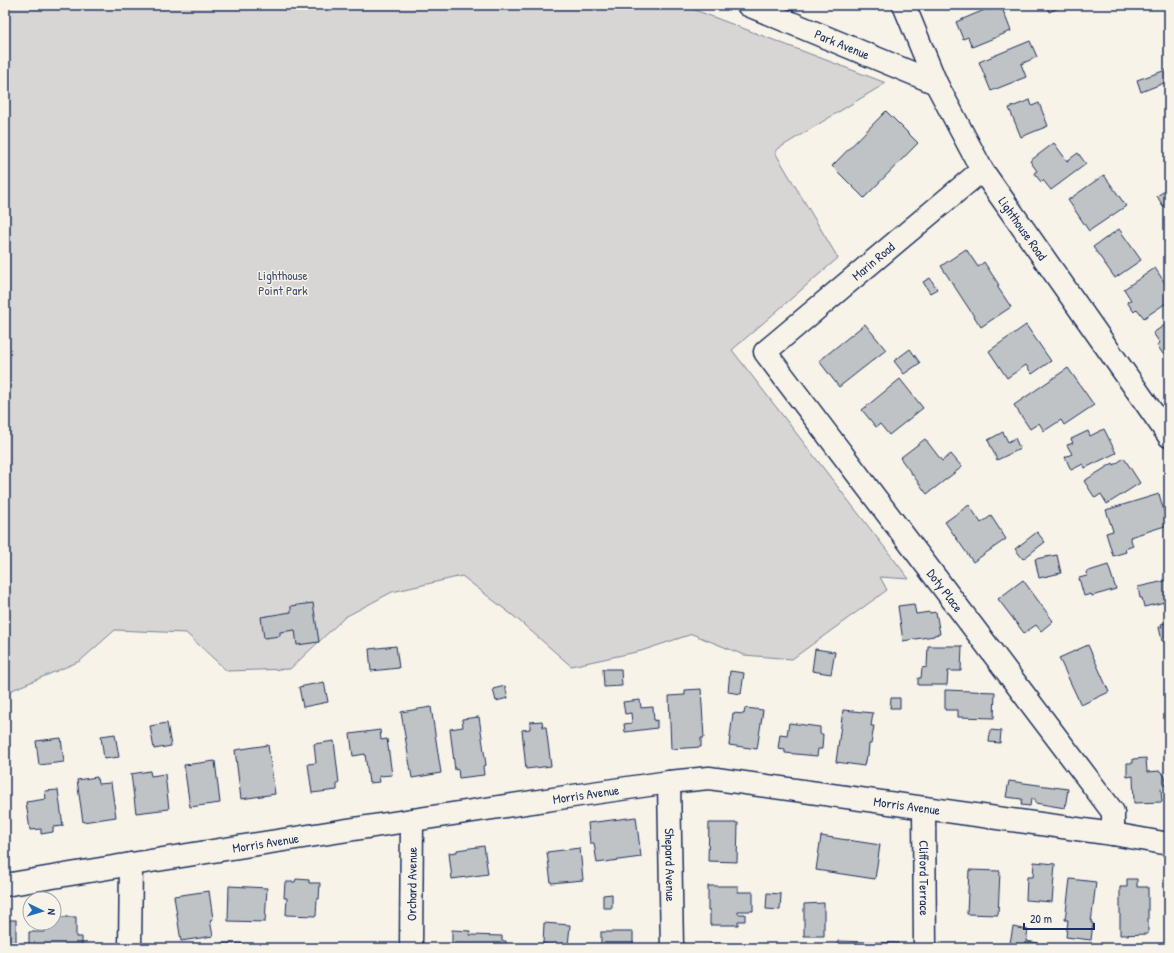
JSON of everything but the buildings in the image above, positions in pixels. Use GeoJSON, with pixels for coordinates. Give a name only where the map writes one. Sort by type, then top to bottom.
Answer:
{"type":"FeatureCollection","features":[{"type":"Feature","properties":{"kind":"street","name":"Park Avenue"},"geometry":{"type":"LineString","coordinates":[[748,5],[936,83]]}},
{"type":"Feature","properties":{"kind":"street","name":"Lighthouse Road"},"geometry":{"type":"LineString","coordinates":[[904,5],[936,83],[982,170],[1169,436]]}},
{"type":"Feature","properties":{"kind":"street","name":"Marin Road"},"geometry":{"type":"LineString","coordinates":[[764,352],[982,170]]}},
{"type":"Feature","properties":{"kind":"street","name":"Doty Place"},"geometry":{"type":"LineString","coordinates":[[764,352],[1113,812],[1113,834]]}},
{"type":"Feature","properties":{"kind":"street","name":"Morris Avenue"},"geometry":{"type":"LineString","coordinates":[[5,885],[412,820],[669,782],[709,778],[1113,834],[1169,844]]}},
{"type":"Feature","properties":{"kind":"street","name":"Shepard Avenue"},"geometry":{"type":"LineString","coordinates":[[669,782],[672,948]]}},
{"type":"Feature","properties":{"kind":"street","name":"Clifford Terrace"},"geometry":{"type":"LineString","coordinates":[[924,808],[925,948]]}},
{"type":"Feature","properties":{"kind":"street","name":"Orchard Avenue"},"geometry":{"type":"LineString","coordinates":[[412,820],[412,948]]}},
{"type":"Feature","properties":{"kind":"street"},"geometry":{"type":"LineString","coordinates":[[130,948],[131,864]]}},
{"type":"Feature","properties":{"kind":"green space","name":"Lighthouse Point Park"},"geometry":{"type":"Polygon","coordinates":[[[5,5],[682,5],[886,83],[776,150],[776,154],[838,258],[732,350],[909,579],[880,577],[887,590],[792,659],[744,655],[692,634],[641,651],[571,666],[516,618],[462,576],[392,592],[345,617],[290,669],[227,671],[186,633],[115,630],[80,661],[5,693],[5,5]]]}}]}
